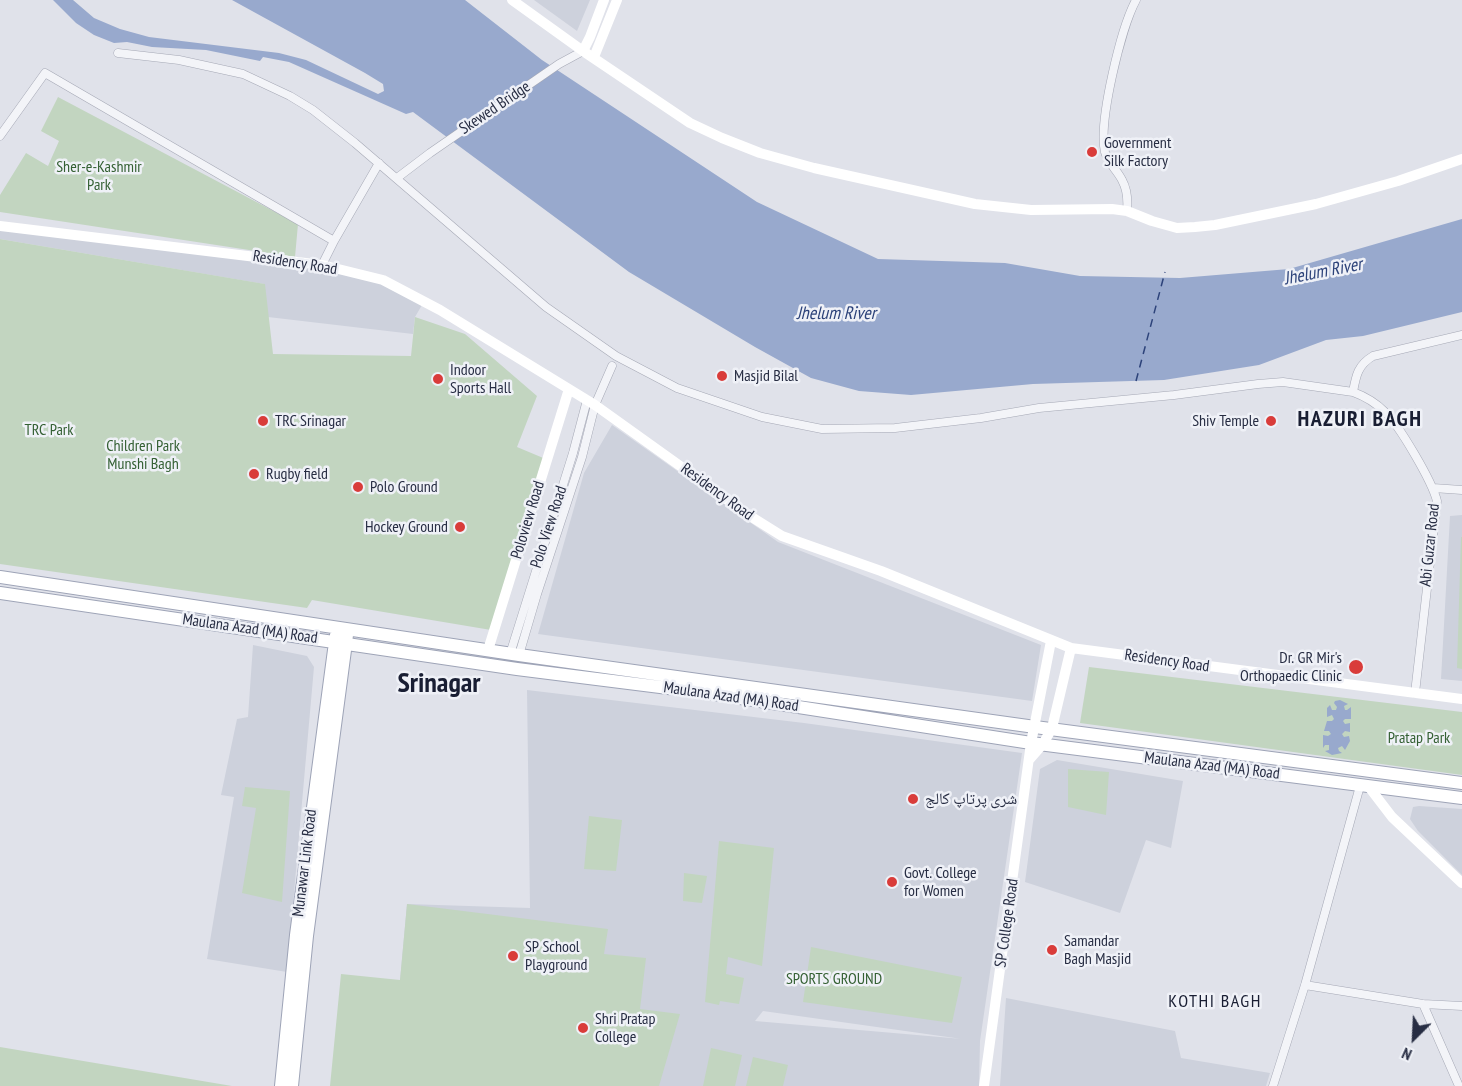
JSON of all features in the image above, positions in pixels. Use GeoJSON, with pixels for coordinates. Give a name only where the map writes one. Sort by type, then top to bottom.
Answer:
{"type":"FeatureCollection","features":[{"type":"Feature","properties":{"kind":"main road"},"geometry":{"type":"LineString","coordinates":[[512,0],[582,51],[690,123],[722,138],[771,156],[814,168],[975,204],[1031,210],[1112,209],[1127,211],[1177,228],[1215,225],[1316,204],[1398,181],[1462,159]]}},
{"type":"Feature","properties":{"kind":"main road"},"geometry":{"type":"LineString","coordinates":[[582,51],[590,37],[604,0]]}},
{"type":"Feature","properties":{"kind":"main road"},"geometry":{"type":"LineString","coordinates":[[594,57],[617,0]]}},
{"type":"Feature","properties":{"kind":"main road","name":"Residency Road"},"geometry":{"type":"LineString","coordinates":[[0,226],[322,264],[383,280],[440,310],[591,403],[750,516],[782,536],[881,571],[1071,648],[1462,699]]}},
{"type":"Feature","properties":{"kind":"main road","name":"Poloview Road"},"geometry":{"type":"LineString","coordinates":[[488,650],[569,389]]}},
{"type":"Feature","properties":{"kind":"main road","name":"Maulana Azad (MA) Road"},"geometry":{"type":"LineString","coordinates":[[0,577],[515,654],[1035,727],[1462,783]]}},
{"type":"Feature","properties":{"kind":"main road","name":"Maulana Azad (MA) Road"},"geometry":{"type":"LineString","coordinates":[[0,593],[517,669],[708,693],[1037,744],[1462,798]]}},
{"type":"Feature","properties":{"kind":"main road"},"geometry":{"type":"LineString","coordinates":[[340,642],[342,627]]}},
{"type":"Feature","properties":{"kind":"main road"},"geometry":{"type":"LineString","coordinates":[[1037,744],[1035,727],[1051,641]]}},
{"type":"Feature","properties":{"kind":"main road","name":"Munawar Link Road"},"geometry":{"type":"LineString","coordinates":[[281,1086],[296,935],[340,642]]}},
{"type":"Feature","properties":{"kind":"main road","name":"Munawar Link Road"},"geometry":{"type":"LineString","coordinates":[[292,1086],[340,642]]}},
{"type":"Feature","properties":{"kind":"main road","name":"SP College Road"},"geometry":{"type":"LineString","coordinates":[[984,1086],[1029,760],[1037,744],[1052,728],[1071,648]]}},
{"type":"Feature","properties":{"kind":"main road"},"geometry":{"type":"LineString","coordinates":[[1365,786],[1392,817],[1462,884]]}},
{"type":"Feature","properties":{"kind":"street"},"geometry":{"type":"LineString","coordinates":[[1127,211],[1125,188],[1106,156],[1104,132],[1106,110],[1121,44],[1136,0]]}},
{"type":"Feature","properties":{"kind":"street","name":"Skewed Bridge"},"geometry":{"type":"LineString","coordinates":[[397,178],[559,64],[582,51]]}},
{"type":"Feature","properties":{"kind":"street"},"geometry":{"type":"LineString","coordinates":[[118,53],[179,60],[243,74],[290,96],[313,110],[379,163],[546,307],[614,361],[677,388],[762,417],[822,429],[895,428],[981,418],[1039,408],[1283,382],[1353,392],[1356,373],[1361,363],[1373,356],[1462,335]]}},
{"type":"Feature","properties":{"kind":"street"},"geometry":{"type":"LineString","coordinates":[[0,136],[45,73],[334,241]]}},
{"type":"Feature","properties":{"kind":"street"},"geometry":{"type":"LineString","coordinates":[[322,264],[379,163]]}},
{"type":"Feature","properties":{"kind":"street","name":"Polo View Road"},"geometry":{"type":"LineString","coordinates":[[515,654],[573,453],[591,403],[614,361]]}},
{"type":"Feature","properties":{"kind":"street","name":"Abi Guzar Road"},"geometry":{"type":"LineString","coordinates":[[1353,392],[1385,411],[1433,489],[1437,501],[1427,571],[1415,693]]}},
{"type":"Feature","properties":{"kind":"street"},"geometry":{"type":"LineString","coordinates":[[1433,489],[1462,490]]}},
{"type":"Feature","properties":{"kind":"street"},"geometry":{"type":"LineString","coordinates":[[1273,1086],[1365,786]]}},
{"type":"Feature","properties":{"kind":"street"},"geometry":{"type":"LineString","coordinates":[[1305,986],[1423,1004],[1462,1006]]}},
{"type":"Feature","properties":{"kind":"street"},"geometry":{"type":"LineString","coordinates":[[1423,1004],[1459,1086]]}},
{"type":"Feature","properties":{"kind":"shaded area"},"geometry":{"type":"Polygon","coordinates":[[[534,0],[590,0],[577,31],[534,0]]]}},
{"type":"Feature","properties":{"kind":"shaded area"},"geometry":{"type":"Polygon","coordinates":[[[0,229],[320,268],[380,283],[422,305],[415,317],[413,334],[268,317],[264,284],[0,239],[0,229]]]}},
{"type":"Feature","properties":{"kind":"shaded area"},"geometry":{"type":"Polygon","coordinates":[[[612,425],[778,542],[1041,645],[1032,701],[538,634],[584,473],[612,425]]]}},
{"type":"Feature","properties":{"kind":"shaded area"},"geometry":{"type":"Polygon","coordinates":[[[1462,515],[1462,681],[1441,679],[1450,516],[1462,515]]]}},
{"type":"Feature","properties":{"kind":"shaded area"},"geometry":{"type":"Polygon","coordinates":[[[253,645],[307,656],[314,667],[287,972],[207,959],[234,797],[221,795],[237,719],[248,717],[253,645]]]}},
{"type":"Feature","properties":{"kind":"shaded area"},"geometry":{"type":"Polygon","coordinates":[[[527,690],[804,723],[1022,753],[980,1041],[979,1086],[330,1086],[400,981],[407,904],[530,908],[527,690]],[[763,1011],[755,1021],[960,1039],[763,1011]]]}},
{"type":"Feature","properties":{"kind":"shaded area"},"geometry":{"type":"Polygon","coordinates":[[[1057,760],[1183,781],[1171,848],[1146,840],[1120,913],[1025,882],[1040,769],[1057,760]]]}},
{"type":"Feature","properties":{"kind":"shaded area"},"geometry":{"type":"Polygon","coordinates":[[[1413,807],[1462,809],[1462,875],[1418,831],[1410,819],[1413,807]]]}},
{"type":"Feature","properties":{"kind":"shaded area"},"geometry":{"type":"Polygon","coordinates":[[[1006,998],[1175,1031],[1181,1058],[1270,1073],[1266,1086],[1000,1086],[1006,998]]]}},
{"type":"Feature","properties":{"kind":"green space","name":"Sher-e-Kashmir Park"},"geometry":{"type":"Polygon","coordinates":[[[58,97],[298,224],[295,257],[0,212],[0,195],[26,153],[48,166],[59,141],[41,131],[58,97]]]}},
{"type":"Feature","properties":{"kind":"green space","name":"TRC Srinagar"},"geometry":{"type":"Polygon","coordinates":[[[0,239],[265,284],[273,354],[411,356],[415,317],[465,334],[537,396],[517,447],[548,460],[497,631],[312,600],[307,608],[0,564],[0,239]]]}},
{"type":"Feature","properties":{"kind":"green space"},"geometry":{"type":"Polygon","coordinates":[[[1462,537],[1462,669],[1457,668],[1462,537]]]}},
{"type":"Feature","properties":{"kind":"green space","name":"Pratap Park"},"geometry":{"type":"Polygon","coordinates":[[[1089,667],[1462,712],[1462,775],[1080,723],[1089,667]]]}},
{"type":"Feature","properties":{"kind":"green space"},"geometry":{"type":"Polygon","coordinates":[[[1068,769],[1109,772],[1106,815],[1068,807],[1068,769]]]}},
{"type":"Feature","properties":{"kind":"green space"},"geometry":{"type":"Polygon","coordinates":[[[245,787],[290,791],[282,902],[242,893],[256,808],[242,806],[245,787]]]}},
{"type":"Feature","properties":{"kind":"green space"},"geometry":{"type":"Polygon","coordinates":[[[589,816],[622,820],[616,871],[584,869],[589,816]]]}},
{"type":"Feature","properties":{"kind":"green space"},"geometry":{"type":"Polygon","coordinates":[[[719,841],[774,848],[762,966],[728,957],[726,974],[744,978],[739,1004],[720,1001],[719,1005],[705,1002],[719,841]]]}},
{"type":"Feature","properties":{"kind":"green space"},"geometry":{"type":"Polygon","coordinates":[[[684,873],[707,876],[702,903],[683,901],[684,873]]]}},
{"type":"Feature","properties":{"kind":"green space","name":"Shri Pratap College"},"geometry":{"type":"Polygon","coordinates":[[[407,904],[608,929],[604,954],[646,958],[640,1009],[680,1014],[659,1086],[330,1086],[341,974],[400,980],[407,904]]]}},
{"type":"Feature","properties":{"kind":"green space","name":"SPORTS GROUND"},"geometry":{"type":"Polygon","coordinates":[[[811,947],[962,977],[952,1023],[803,1002],[811,947]]]}},
{"type":"Feature","properties":{"kind":"green space"},"geometry":{"type":"Polygon","coordinates":[[[0,1047],[232,1086],[0,1086],[0,1047]]]}},
{"type":"Feature","properties":{"kind":"green space"},"geometry":{"type":"Polygon","coordinates":[[[711,1048],[742,1055],[735,1086],[703,1086],[711,1048]]]}},
{"type":"Feature","properties":{"kind":"green space"},"geometry":{"type":"Polygon","coordinates":[[[753,1057],[788,1065],[783,1086],[746,1086],[753,1057]]]}},
{"type":"Feature","properties":{"kind":"water","name":"Jhelum River"},"geometry":{"type":"Polygon","coordinates":[[[53,0],[73,0],[94,18],[120,29],[149,37],[279,53],[306,60],[378,94],[384,91],[383,84],[232,0],[465,0],[542,60],[757,202],[878,259],[1005,263],[1080,276],[1180,278],[1289,269],[1462,219],[1462,312],[1363,336],[1326,340],[1259,365],[1164,380],[1033,384],[911,395],[859,391],[811,378],[629,272],[413,112],[406,114],[289,62],[263,57],[260,61],[206,50],[152,47],[127,42],[114,43],[94,35],[76,23],[53,0]]]}},
{"type":"Feature","properties":{"kind":"water"},"geometry":{"type":"Polygon","coordinates":[[[1340,700],[1348,704],[1344,706],[1345,710],[1351,707],[1351,719],[1343,721],[1345,724],[1350,723],[1350,732],[1345,731],[1342,734],[1344,737],[1349,736],[1350,741],[1345,750],[1342,746],[1338,748],[1342,753],[1332,755],[1325,751],[1329,750],[1329,745],[1323,748],[1323,735],[1331,734],[1329,731],[1324,731],[1327,721],[1334,719],[1332,715],[1327,717],[1327,708],[1330,705],[1332,710],[1336,710],[1334,703],[1340,700]]]}},
{"type":"Feature","properties":{"kind":"ferry route"},"geometry":{"type":"LineString","coordinates":[[1136,381],[1165,272]]}},
{"type":"Feature","properties":{"kind":"place","name":"Government Silk Factory"},"geometry":{"type":"Point","coordinates":[1092,152]}},
{"type":"Feature","properties":{"kind":"place","name":"Masjid Bilal"},"geometry":{"type":"Point","coordinates":[722,376]}},
{"type":"Feature","properties":{"kind":"place","name":"Indoor Sports Hall"},"geometry":{"type":"Point","coordinates":[438,379]}},
{"type":"Feature","properties":{"kind":"place","name":"TRC Srinagar"},"geometry":{"type":"Point","coordinates":[263,421]}},
{"type":"Feature","properties":{"kind":"place","name":"Shiv Temple"},"geometry":{"type":"Point","coordinates":[1271,421]}},
{"type":"Feature","properties":{"kind":"place","name":"Rugby field"},"geometry":{"type":"Point","coordinates":[254,474]}},
{"type":"Feature","properties":{"kind":"place","name":"Polo Ground"},"geometry":{"type":"Point","coordinates":[358,487]}},
{"type":"Feature","properties":{"kind":"place","name":"Hockey Ground"},"geometry":{"type":"Point","coordinates":[460,527]}},
{"type":"Feature","properties":{"kind":"place","name":"Dr. GR Mir's Orthopaedic Clinic"},"geometry":{"type":"Point","coordinates":[1356,667]}},
{"type":"Feature","properties":{"kind":"place","name":"شری پرتاپ کالج"},"geometry":{"type":"Point","coordinates":[913,799]}},
{"type":"Feature","properties":{"kind":"place","name":"Govt. College for Women"},"geometry":{"type":"Point","coordinates":[892,882]}},
{"type":"Feature","properties":{"kind":"place","name":"Samandar Bagh Masjid"},"geometry":{"type":"Point","coordinates":[1052,950]}},
{"type":"Feature","properties":{"kind":"place","name":"SP School Playground"},"geometry":{"type":"Point","coordinates":[513,956]}},
{"type":"Feature","properties":{"kind":"place","name":"Shri Pratap College"},"geometry":{"type":"Point","coordinates":[583,1028]}},
{"type":"Feature","properties":{"kind":"district","name":"HAZURI BAGH"},"geometry":{"type":"Point","coordinates":[1360,420]}},
{"type":"Feature","properties":{"kind":"district","name":"Srinagar"},"geometry":{"type":"Point","coordinates":[439,684]}},
{"type":"Feature","properties":{"kind":"district","name":"KOTHI BAGH"},"geometry":{"type":"Point","coordinates":[1215,1002]}},
{"type":"Feature","properties":{"kind":"park label","name":"TRC Park"},"geometry":{"type":"Point","coordinates":[49,430]}},
{"type":"Feature","properties":{"kind":"park label","name":"Children Park Munshi Bagh"},"geometry":{"type":"Point","coordinates":[143,455]}}]}
